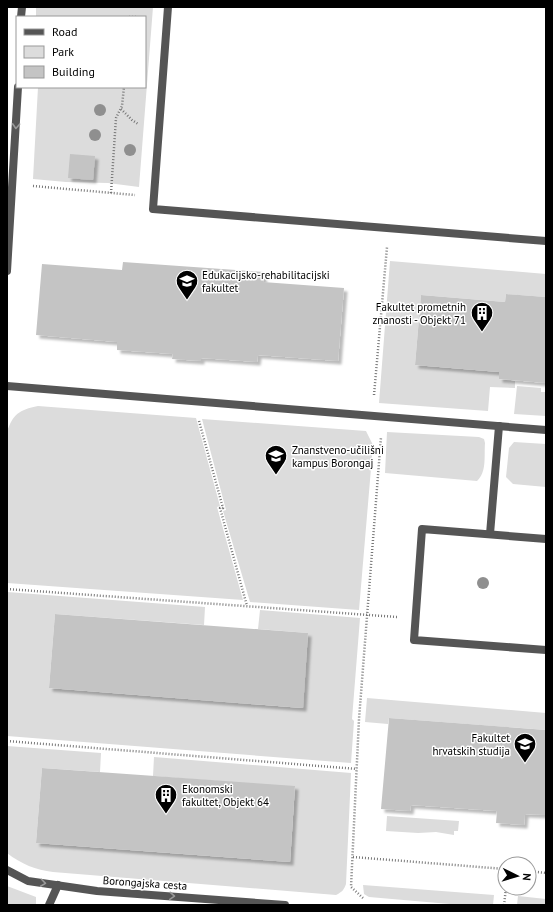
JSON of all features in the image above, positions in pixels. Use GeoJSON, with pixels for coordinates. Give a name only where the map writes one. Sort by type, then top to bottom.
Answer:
{"type":"FeatureCollection","features":[{"type":"Feature","properties":{"kind":"street"},"geometry":{"type":"LineString","coordinates":[[168,7],[153,209],[546,241]]}},
{"type":"Feature","properties":{"kind":"street"},"geometry":{"type":"LineString","coordinates":[[7,271],[18,88]]}},
{"type":"Feature","properties":{"kind":"street"},"geometry":{"type":"LineString","coordinates":[[7,386],[546,430]]}},
{"type":"Feature","properties":{"kind":"street"},"geometry":{"type":"LineString","coordinates":[[490,534],[499,426]]}},
{"type":"Feature","properties":{"kind":"street"},"geometry":{"type":"LineString","coordinates":[[546,539],[422,529],[414,640],[546,650]]}},
{"type":"Feature","properties":{"kind":"street","name":"Borongajska cesta"},"geometry":{"type":"LineString","coordinates":[[7,870],[28,881],[97,891],[285,905]]}},
{"type":"Feature","properties":{"kind":"street"},"geometry":{"type":"LineString","coordinates":[[49,905],[58,885]]}},
{"type":"Feature","properties":{"kind":"path"},"geometry":{"type":"LineString","coordinates":[[111,193],[116,118],[122,106],[124,88]]}},
{"type":"Feature","properties":{"kind":"path"},"geometry":{"type":"LineString","coordinates":[[28,185],[154,197]]}},
{"type":"Feature","properties":{"kind":"path"},"geometry":{"type":"LineString","coordinates":[[373,416],[389,228]]}},
{"type":"Feature","properties":{"kind":"path"},"geometry":{"type":"LineString","coordinates":[[194,401],[223,508],[220,508],[247,606]]}},
{"type":"Feature","properties":{"kind":"path"},"geometry":{"type":"LineString","coordinates":[[363,898],[351,887],[359,719],[383,416]]}},
{"type":"Feature","properties":{"kind":"path"},"geometry":{"type":"LineString","coordinates":[[7,589],[415,618]]}},
{"type":"Feature","properties":{"kind":"path"},"geometry":{"type":"LineString","coordinates":[[7,741],[357,769]]}},
{"type":"Feature","properties":{"kind":"path"},"geometry":{"type":"LineString","coordinates":[[353,857],[497,868]]}},
{"type":"Feature","properties":{"kind":"green space"},"geometry":{"type":"Polygon","coordinates":[[[36,7],[153,7],[139,187],[108,183],[66,182],[33,179],[38,88],[146,88],[146,16],[36,16],[36,7]]]}},
{"type":"Feature","properties":{"kind":"green space"},"geometry":{"type":"Polygon","coordinates":[[[390,261],[546,274],[546,297],[506,294],[505,302],[421,295],[415,365],[499,372],[499,379],[515,381],[515,388],[490,387],[488,411],[379,403],[390,261]]]}},
{"type":"Feature","properties":{"kind":"green space"},"geometry":{"type":"Polygon","coordinates":[[[517,386],[541,388],[541,392],[546,392],[546,416],[514,414],[517,386]]]}},
{"type":"Feature","properties":{"kind":"green space"},"geometry":{"type":"Polygon","coordinates":[[[38,406],[196,418],[220,506],[217,507],[243,600],[7,583],[7,432],[14,417],[21,411],[38,406]]]}},
{"type":"Feature","properties":{"kind":"green space"},"geometry":{"type":"Polygon","coordinates":[[[202,419],[366,431],[373,445],[359,610],[250,602],[223,511],[226,510],[202,419]]]}},
{"type":"Feature","properties":{"kind":"green space"},"geometry":{"type":"Polygon","coordinates":[[[387,432],[479,437],[484,439],[485,458],[482,473],[477,481],[385,473],[387,432]]]}},
{"type":"Feature","properties":{"kind":"green space"},"geometry":{"type":"Polygon","coordinates":[[[514,442],[546,444],[546,487],[513,484],[506,477],[509,448],[514,442]]]}},
{"type":"Feature","properties":{"kind":"green space"},"geometry":{"type":"Polygon","coordinates":[[[7,592],[205,607],[204,625],[55,614],[49,688],[302,708],[308,633],[258,629],[260,610],[360,618],[352,719],[354,721],[351,763],[7,736],[7,592]]]}},
{"type":"Feature","properties":{"kind":"green space"},"geometry":{"type":"Polygon","coordinates":[[[367,698],[546,713],[546,730],[389,718],[388,724],[365,722],[367,698]]]}},
{"type":"Feature","properties":{"kind":"green space"},"geometry":{"type":"Polygon","coordinates":[[[7,746],[101,753],[100,772],[42,768],[36,843],[290,862],[295,787],[153,776],[154,757],[351,773],[346,884],[342,891],[336,895],[53,872],[29,866],[7,853],[7,746]]]}},
{"type":"Feature","properties":{"kind":"green space"},"geometry":{"type":"Polygon","coordinates":[[[387,816],[459,821],[458,831],[454,831],[454,835],[436,832],[418,833],[386,831],[387,816]]]}},
{"type":"Feature","properties":{"kind":"green space"},"geometry":{"type":"Polygon","coordinates":[[[363,885],[494,895],[493,905],[461,905],[369,897],[364,894],[363,885]]]}},
{"type":"Feature","properties":{"kind":"green space"},"geometry":{"type":"Polygon","coordinates":[[[7,886],[36,897],[36,905],[7,905],[7,886]]]}},
{"type":"Feature","properties":{"kind":"green space"},"geometry":{"type":"Polygon","coordinates":[[[518,896],[546,899],[546,905],[517,905],[518,896]]]}},
{"type":"Feature","properties":{"kind":"building"},"geometry":{"type":"Polygon","coordinates":[[[70,154],[95,156],[93,180],[68,178],[70,154]]]}},
{"type":"Feature","properties":{"kind":"building"},"geometry":{"type":"Polygon","coordinates":[[[123,262],[264,272],[263,282],[344,288],[338,361],[258,355],[257,362],[201,358],[201,361],[172,359],[173,354],[117,350],[117,342],[36,335],[42,264],[122,270],[123,262]]]}},
{"type":"Feature","properties":{"kind":"building","name":"Fakultet prometnih znanosti - Objekt 71"},"geometry":{"type":"Polygon","coordinates":[[[506,294],[546,297],[546,383],[499,379],[499,372],[415,365],[421,295],[505,302],[506,294]]]}},
{"type":"Feature","properties":{"kind":"building"},"geometry":{"type":"Polygon","coordinates":[[[55,614],[308,633],[303,708],[49,688],[55,614]]]}},
{"type":"Feature","properties":{"kind":"building"},"geometry":{"type":"Polygon","coordinates":[[[389,718],[546,730],[546,815],[525,814],[524,825],[496,823],[497,811],[411,805],[410,811],[381,809],[389,718]]]}},
{"type":"Feature","properties":{"kind":"building","name":"Ekonomski fakultet, Objekt 64"},"geometry":{"type":"Polygon","coordinates":[[[42,768],[295,786],[290,862],[36,843],[42,768]]]}},
{"type":"Feature","properties":{"kind":"place","name":"Edukacijsko-rehabilitacijski fakultet"},"geometry":{"type":"Point","coordinates":[187,300]}},
{"type":"Feature","properties":{"kind":"place","name":"Fakultet prometnih znanosti - Objekt 71"},"geometry":{"type":"Point","coordinates":[482,332]}},
{"type":"Feature","properties":{"kind":"place","name":"Znanstveno-učilišni kampus Borongaj"},"geometry":{"type":"Point","coordinates":[276,476]}},
{"type":"Feature","properties":{"kind":"place","name":"Fakultet hrvatskih studija"},"geometry":{"type":"Point","coordinates":[525,764]}},
{"type":"Feature","properties":{"kind":"place","name":"Ekonomski fakultet, Objekt 64"},"geometry":{"type":"Point","coordinates":[166,814]}}]}
